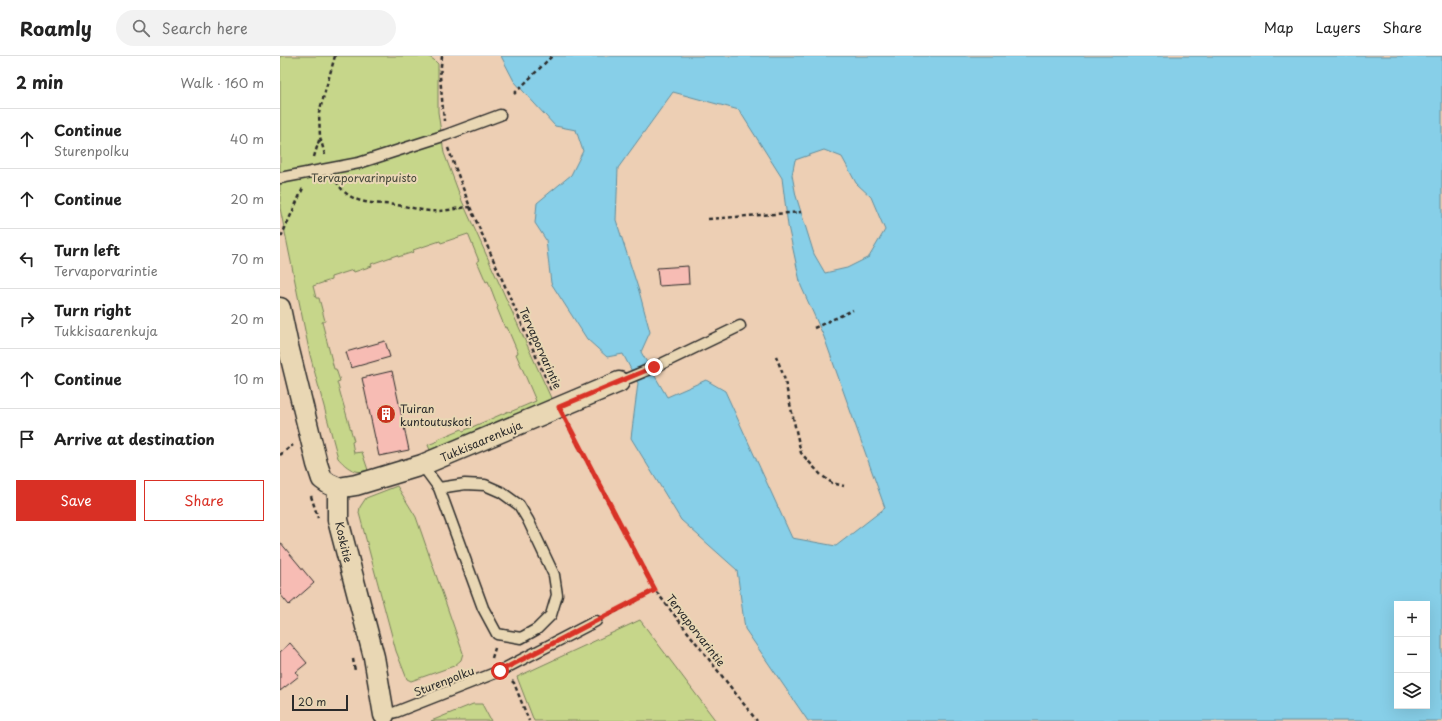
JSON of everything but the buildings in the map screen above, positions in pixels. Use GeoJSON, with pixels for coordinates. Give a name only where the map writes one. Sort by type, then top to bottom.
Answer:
{"type":"FeatureCollection","features":[{"type":"Feature","properties":{"kind":"street"},"geometry":{"type":"LineString","coordinates":[[280,308],[317,464],[322,479],[338,488]]}},
{"type":"Feature","properties":{"kind":"street","name":"Tukkisaarenkuja"},"geometry":{"type":"LineString","coordinates":[[338,488],[356,485],[422,465],[619,382]]}},
{"type":"Feature","properties":{"kind":"street","name":"Koskitie"},"geometry":{"type":"LineString","coordinates":[[338,488],[338,520],[374,657],[384,715]]}},
{"type":"Feature","properties":{"kind":"lane"},"geometry":{"type":"LineString","coordinates":[[280,178],[359,163],[446,136],[500,115]]}},
{"type":"Feature","properties":{"kind":"lane"},"geometry":{"type":"LineString","coordinates":[[619,382],[740,326]]}},
{"type":"Feature","properties":{"kind":"lane"},"geometry":{"type":"LineString","coordinates":[[422,465],[438,488],[483,608],[497,634],[521,638],[537,629],[551,615],[557,595],[554,575],[528,520],[518,505],[501,492],[485,485],[465,484],[438,488]]}},
{"type":"Feature","properties":{"kind":"lane","name":"Sturenpolku"},"geometry":{"type":"LineString","coordinates":[[384,715],[396,712],[500,671],[596,621]]}},
{"type":"Feature","properties":{"kind":"path","name":"Tervaporvarintie"},"geometry":{"type":"LineString","coordinates":[[442,56],[440,76],[449,152],[473,214],[559,407],[655,590],[757,721]]}},
{"type":"Feature","properties":{"kind":"path"},"geometry":{"type":"LineString","coordinates":[[514,94],[552,56]]}},
{"type":"Feature","properties":{"kind":"path"},"geometry":{"type":"LineString","coordinates":[[708,219],[801,212]]}},
{"type":"Feature","properties":{"kind":"path"},"geometry":{"type":"LineString","coordinates":[[814,328],[853,310]]}},
{"type":"Feature","properties":{"kind":"path"},"geometry":{"type":"LineString","coordinates":[[776,356],[784,377],[801,453],[832,483],[844,486]]}},
{"type":"Feature","properties":{"kind":"path"},"geometry":{"type":"LineString","coordinates":[[280,455],[296,442]]}},
{"type":"Feature","properties":{"kind":"path"},"geometry":{"type":"LineString","coordinates":[[596,621],[655,590]]}},
{"type":"Feature","properties":{"kind":"path"},"geometry":{"type":"LineString","coordinates":[[500,671],[514,683],[529,721]]}},
{"type":"Feature","properties":{"kind":"green space","name":"Tervaporvarinpuisto"},"geometry":{"type":"Polygon","coordinates":[[[280,56],[428,56],[438,64],[438,112],[444,153],[462,201],[551,398],[551,402],[436,453],[430,450],[428,445],[438,441],[438,439],[462,429],[463,431],[536,401],[516,354],[518,353],[507,327],[505,328],[497,308],[498,307],[488,281],[486,282],[477,261],[479,261],[468,234],[441,243],[440,241],[413,250],[414,252],[398,257],[397,255],[371,264],[372,266],[354,272],[353,270],[331,277],[331,280],[313,286],[316,298],[319,298],[325,321],[322,322],[334,369],[336,369],[340,381],[337,382],[354,441],[352,442],[354,453],[362,452],[368,470],[359,472],[355,471],[338,458],[310,355],[280,208],[280,56]]]}},
{"type":"Feature","properties":{"kind":"green space"},"geometry":{"type":"Polygon","coordinates":[[[397,486],[416,517],[463,653],[461,660],[454,666],[411,681],[407,679],[396,651],[359,513],[360,507],[366,498],[397,486]]]}},
{"type":"Feature","properties":{"kind":"green space"},"geometry":{"type":"Polygon","coordinates":[[[640,620],[716,721],[534,721],[517,677],[640,620]]]}},
{"type":"Feature","properties":{"kind":"green space"},"geometry":{"type":"Polygon","coordinates":[[[473,704],[482,704],[491,721],[431,721],[473,704]]]}},
{"type":"Feature","properties":{"kind":"water"},"geometry":{"type":"Polygon","coordinates":[[[501,56],[1442,56],[1442,721],[808,721],[745,629],[737,570],[681,520],[631,438],[638,383],[623,354],[607,357],[587,339],[551,283],[546,240],[535,223],[537,203],[571,175],[583,151],[576,130],[555,126],[514,81],[501,56]],[[673,92],[618,168],[616,220],[639,291],[650,332],[641,352],[667,397],[706,380],[725,391],[792,538],[836,546],[885,508],[824,337],[801,286],[788,226],[782,178],[739,110],[673,92]],[[824,150],[795,160],[792,175],[796,196],[814,254],[825,273],[847,268],[869,257],[885,230],[871,197],[856,183],[842,157],[824,150]]]}},
{"type":"Feature","properties":{"kind":"place","name":"Tuiran kuntoutuskoti"},"geometry":{"type":"Point","coordinates":[386,414]}},
{"type":"Feature","properties":{"kind":"route"},"geometry":{"type":"LineString","coordinates":[[500,671],[655,590],[559,407],[654,367]]}}]}
